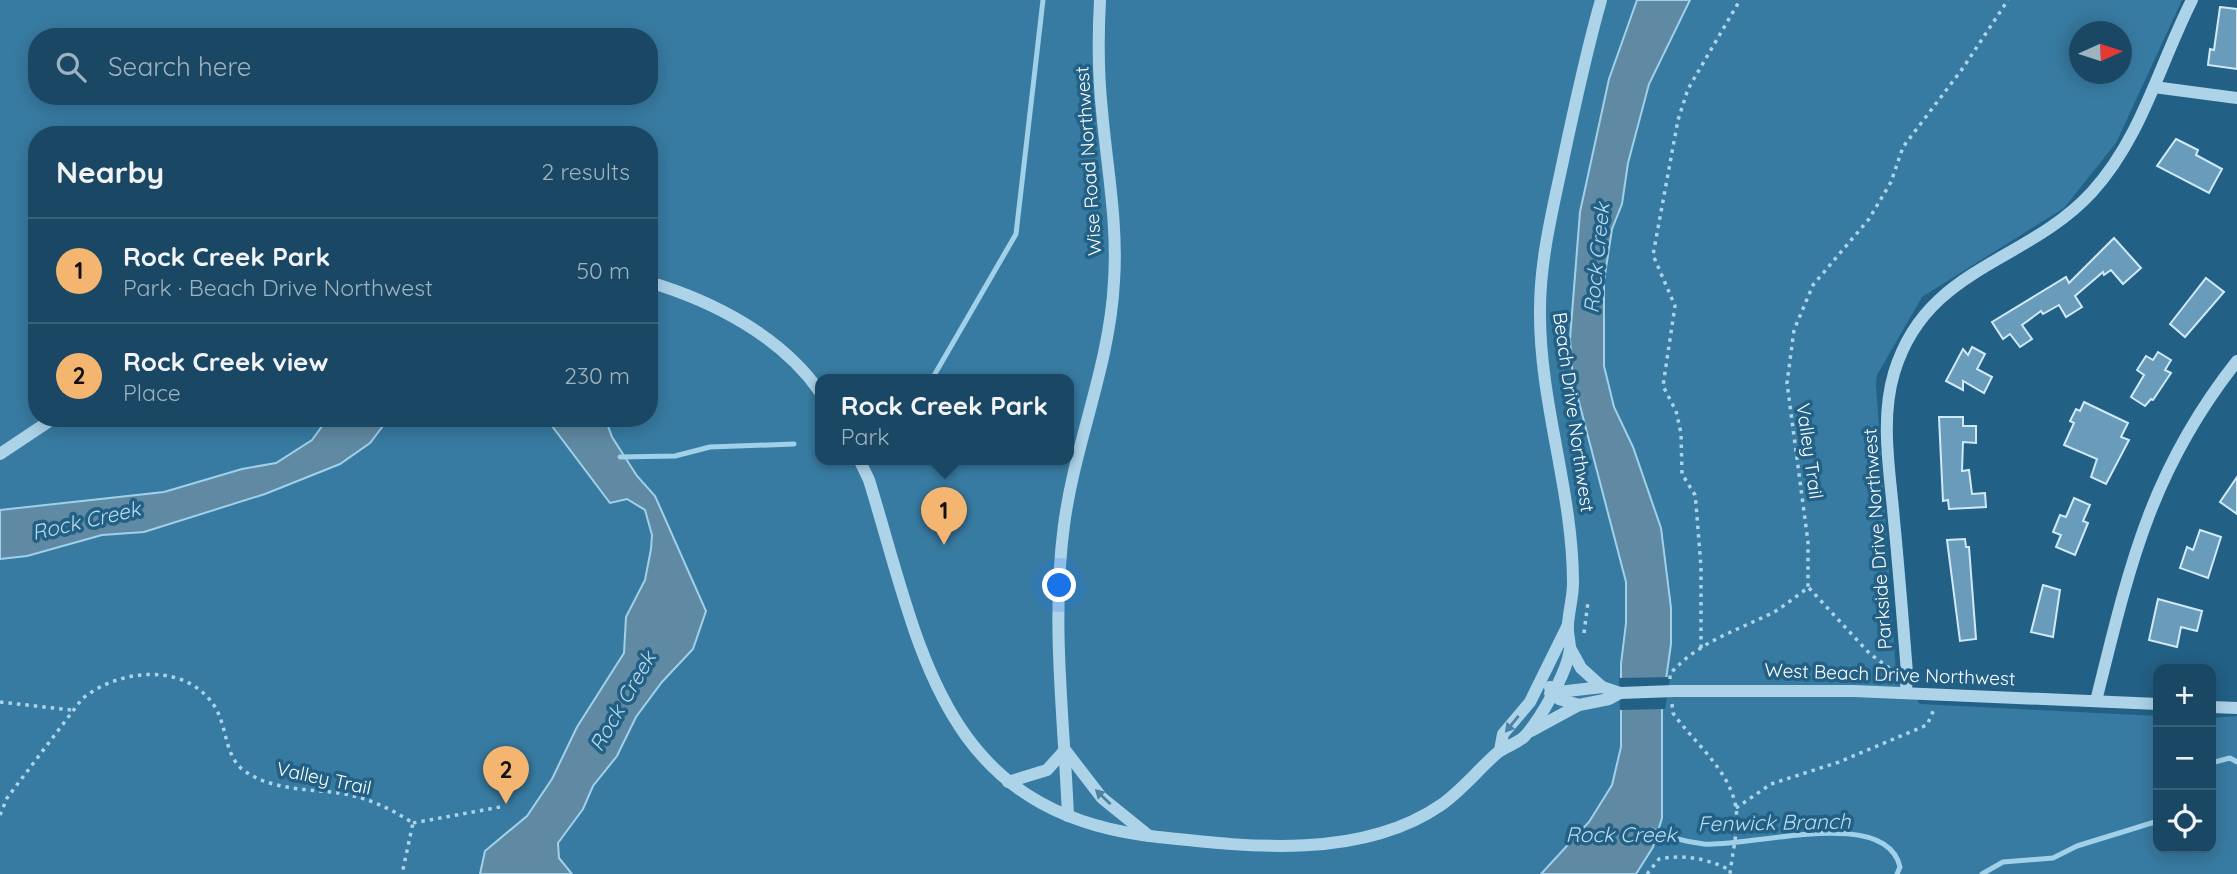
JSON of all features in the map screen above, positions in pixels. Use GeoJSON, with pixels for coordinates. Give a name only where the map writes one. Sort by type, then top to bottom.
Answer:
{"type":"FeatureCollection","features":[{"type":"Feature","properties":{"kind":"street","name":"Wise Road Northwest"},"geometry":{"type":"LineString","coordinates":[[1068,816],[1057,622],[1060,555],[1075,467],[1103,365],[1115,278],[1114,213],[1099,63],[1100,0]]}},
{"type":"Feature","properties":{"kind":"street","name":"Beach Drive Northwest"},"geometry":{"type":"LineString","coordinates":[[862,465],[869,480],[916,637],[933,681],[955,724],[981,757],[1008,782],[1045,807],[1107,829],[1150,836],[1240,844],[1302,844],[1365,838],[1407,825],[1441,805],[1466,785],[1500,750],[1514,746],[1527,733],[1552,692],[1570,648],[1568,625],[1573,593],[1571,534],[1543,358],[1540,311],[1545,246],[1576,100],[1601,0]]}},
{"type":"Feature","properties":{"kind":"street","name":"Parkside Drive Northwest"},"geometry":{"type":"LineString","coordinates":[[1906,692],[1907,673],[1887,426],[1889,398],[1901,353],[1923,317],[1955,284],[2040,236],[2089,194],[2125,147],[2192,0]]}},
{"type":"Feature","properties":{"kind":"street"},"geometry":{"type":"LineString","coordinates":[[2154,87],[2237,98]]}},
{"type":"Feature","properties":{"kind":"street"},"geometry":{"type":"LineString","coordinates":[[658,285],[675,290],[753,327],[815,384]]}},
{"type":"Feature","properties":{"kind":"street"},"geometry":{"type":"LineString","coordinates":[[2096,701],[2139,536],[2155,494],[2185,434],[2237,361]]}},
{"type":"Feature","properties":{"kind":"street"},"geometry":{"type":"LineString","coordinates":[[0,454],[40,427]]}},
{"type":"Feature","properties":{"kind":"street","name":"Beach Drive Northwest"},"geometry":{"type":"LineString","coordinates":[[1500,750],[1503,734],[1530,702],[1568,625]]}},
{"type":"Feature","properties":{"kind":"street"},"geometry":{"type":"LineString","coordinates":[[1570,648],[1581,668],[1602,687]]}},
{"type":"Feature","properties":{"kind":"street"},"geometry":{"type":"LineString","coordinates":[[1547,669],[1552,692],[1559,699],[1579,705]]}},
{"type":"Feature","properties":{"kind":"street","name":"West Beach Drive Northwest"},"geometry":{"type":"LineString","coordinates":[[1530,702],[1552,692],[1602,687],[1620,693],[1906,692],[2153,704]]}},
{"type":"Feature","properties":{"kind":"street","name":"West Beach Drive Northwest"},"geometry":{"type":"LineString","coordinates":[[1527,733],[1579,705],[1609,699],[1620,693]]}},
{"type":"Feature","properties":{"kind":"street"},"geometry":{"type":"LineString","coordinates":[[2216,707],[2237,708]]}},
{"type":"Feature","properties":{"kind":"street"},"geometry":{"type":"LineString","coordinates":[[1008,782],[1047,770],[1065,750],[1102,798],[1150,836]]}},
{"type":"Feature","properties":{"kind":"path"},"geometry":{"type":"LineString","coordinates":[[1701,648],[1701,567],[1695,495],[1682,474],[1681,433],[1676,411],[1663,386],[1675,306],[1653,256],[1678,120],[1688,89],[1740,0]]}},
{"type":"Feature","properties":{"kind":"path","name":"Valley Trail"},"geometry":{"type":"LineString","coordinates":[[1808,588],[1808,542],[1787,383],[1794,330],[1813,285],[1869,219],[1891,183],[1903,147],[1970,58],[2008,0]]}},
{"type":"Feature","properties":{"kind":"path"},"geometry":{"type":"LineString","coordinates":[[1647,874],[1659,859],[1673,856],[1700,859],[1730,872],[1736,808],[1715,764],[1673,713],[1670,674],[1683,659],[1724,633],[1776,611],[1808,588],[1870,654],[1892,670]]}},
{"type":"Feature","properties":{"kind":"path"},"geometry":{"type":"LineString","coordinates":[[1583,644],[1588,597]]}},
{"type":"Feature","properties":{"kind":"path","name":"Valley Trail"},"geometry":{"type":"LineString","coordinates":[[0,815],[7,798],[71,710],[93,690],[139,674],[160,674],[179,679],[199,690],[214,705],[225,727],[231,758],[246,772],[280,786],[364,799],[391,809],[413,823]]}},
{"type":"Feature","properties":{"kind":"path"},"geometry":{"type":"LineString","coordinates":[[1736,808],[1772,784],[1839,762],[1927,725],[1941,694]]}},
{"type":"Feature","properties":{"kind":"path"},"geometry":{"type":"LineString","coordinates":[[0,702],[71,710]]}},
{"type":"Feature","properties":{"kind":"path"},"geometry":{"type":"LineString","coordinates":[[402,874],[413,823],[500,807]]}},
{"type":"Feature","properties":{"kind":"shaded area"},"geometry":{"type":"Polygon","coordinates":[[[0,0],[2182,0],[2116,143],[2064,208],[1922,297],[1877,375],[1896,672],[1920,704],[2153,716],[2153,853],[2216,853],[2216,718],[2237,716],[2237,874],[0,874],[0,0]]]}},
{"type":"Feature","properties":{"kind":"water","name":"Rock Creek"},"geometry":{"type":"Polygon","coordinates":[[[1637,0],[1690,0],[1649,84],[1628,163],[1622,204],[1612,229],[1604,281],[1604,366],[1614,407],[1633,447],[1661,528],[1671,608],[1671,644],[1662,708],[1662,818],[1653,847],[1636,874],[1541,874],[1589,822],[1612,785],[1621,747],[1621,664],[1626,623],[1626,582],[1573,379],[1570,339],[1580,212],[1609,79],[1637,0]]]}},
{"type":"Feature","properties":{"kind":"water","name":"Rock Creek"},"geometry":{"type":"Polygon","coordinates":[[[321,427],[382,427],[370,443],[340,464],[265,494],[144,532],[102,535],[27,556],[0,559],[0,510],[164,492],[242,469],[276,463],[312,440],[321,427]]]}},
{"type":"Feature","properties":{"kind":"water","name":"Rock Creek"},"geometry":{"type":"Polygon","coordinates":[[[553,427],[608,427],[637,476],[655,496],[706,611],[693,649],[662,682],[636,717],[617,756],[593,786],[583,809],[558,843],[559,858],[572,874],[480,874],[485,851],[527,816],[552,779],[577,727],[624,653],[626,617],[645,580],[652,535],[645,510],[627,499],[610,503],[553,427]]]}},
{"type":"Feature","properties":{"kind":"pier"},"geometry":{"type":"Polygon","coordinates":[[[1670,677],[1665,709],[1620,710],[1619,678],[1670,677]]]}},
{"type":"Feature","properties":{"kind":"building"},"geometry":{"type":"Polygon","coordinates":[[[2220,7],[2237,9],[2237,69],[2208,65],[2210,49],[2214,50],[2220,7]]]}},
{"type":"Feature","properties":{"kind":"building"},"geometry":{"type":"Polygon","coordinates":[[[2176,139],[2198,150],[2196,155],[2222,169],[2209,193],[2157,166],[2176,139]]]}},
{"type":"Feature","properties":{"kind":"building"},"geometry":{"type":"Polygon","coordinates":[[[2114,238],[2141,268],[2123,284],[2111,270],[2104,275],[2103,272],[2075,296],[2082,307],[2066,317],[2059,305],[2043,314],[2041,311],[2022,325],[2032,339],[2020,347],[2010,334],[2003,339],[1992,322],[2066,277],[2069,283],[2114,238]]]}},
{"type":"Feature","properties":{"kind":"building"},"geometry":{"type":"Polygon","coordinates":[[[2206,278],[2224,292],[2185,337],[2170,324],[2206,278]]]}},
{"type":"Feature","properties":{"kind":"building"},"geometry":{"type":"Polygon","coordinates":[[[1972,347],[1985,354],[1977,369],[1992,377],[1984,393],[1963,381],[1963,390],[1946,381],[1963,349],[1968,355],[1972,347]]]}},
{"type":"Feature","properties":{"kind":"building"},"geometry":{"type":"Polygon","coordinates":[[[2158,352],[2171,360],[2165,370],[2171,373],[2153,400],[2145,406],[2131,397],[2144,375],[2137,370],[2146,356],[2153,360],[2158,352]]]}},
{"type":"Feature","properties":{"kind":"building"},"geometry":{"type":"Polygon","coordinates":[[[2084,402],[2128,423],[2121,437],[2129,440],[2106,484],[2091,477],[2097,459],[2064,445],[2074,423],[2070,421],[2076,409],[2080,411],[2084,402]]]}},
{"type":"Feature","properties":{"kind":"building"},"geometry":{"type":"Polygon","coordinates":[[[1939,417],[1963,417],[1963,426],[1976,426],[1976,443],[1963,442],[1962,471],[1969,470],[1972,494],[1985,493],[1986,507],[1949,509],[1948,500],[1943,501],[1939,417]]]}},
{"type":"Feature","properties":{"kind":"building"},"geometry":{"type":"Polygon","coordinates":[[[2237,477],[2237,514],[2220,502],[2237,477]]]}},
{"type":"Feature","properties":{"kind":"building"},"geometry":{"type":"Polygon","coordinates":[[[2074,498],[2090,505],[2083,521],[2088,523],[2075,555],[2056,547],[2061,535],[2053,532],[2060,515],[2066,517],[2074,498]]]}},
{"type":"Feature","properties":{"kind":"building"},"geometry":{"type":"Polygon","coordinates":[[[2200,530],[2221,537],[2208,578],[2180,568],[2187,547],[2193,550],[2200,530]]]}},
{"type":"Feature","properties":{"kind":"building"},"geometry":{"type":"Polygon","coordinates":[[[1965,539],[1966,547],[1969,547],[1976,639],[1960,641],[1947,540],[1965,539]]]}},
{"type":"Feature","properties":{"kind":"building"},"geometry":{"type":"Polygon","coordinates":[[[2043,585],[2060,590],[2053,637],[2031,632],[2043,585]]]}},
{"type":"Feature","properties":{"kind":"building"},"geometry":{"type":"Polygon","coordinates":[[[2158,599],[2202,611],[2197,631],[2181,627],[2177,647],[2149,640],[2158,599]]]}},
{"type":"Feature","properties":{"kind":"waterway"},"geometry":{"type":"LineString","coordinates":[[935,374],[1016,234],[1043,0]]}},
{"type":"Feature","properties":{"kind":"waterway"},"geometry":{"type":"LineString","coordinates":[[620,457],[675,456],[710,447],[794,444]]}},
{"type":"Feature","properties":{"kind":"waterway","name":"Fenwick Branch"},"geometry":{"type":"LineString","coordinates":[[2216,762],[2230,758],[2237,762]]}},
{"type":"Feature","properties":{"kind":"waterway","name":"Fenwick Branch"},"geometry":{"type":"LineString","coordinates":[[1982,874],[2003,862],[2053,858],[2077,846],[2153,823]]}},
{"type":"Feature","properties":{"kind":"waterway","name":"Fenwick Branch"},"geometry":{"type":"LineString","coordinates":[[1652,830],[1704,844],[1814,834],[1844,834],[1870,838],[1889,848],[1900,867],[1897,874]]}},
{"type":"Feature","properties":{"kind":"place","name":"Rock Creek Park"},"geometry":{"type":"Point","coordinates":[944,545]}},
{"type":"Feature","properties":{"kind":"place","name":"Rock Creek view"},"geometry":{"type":"Point","coordinates":[506,804]}}]}
